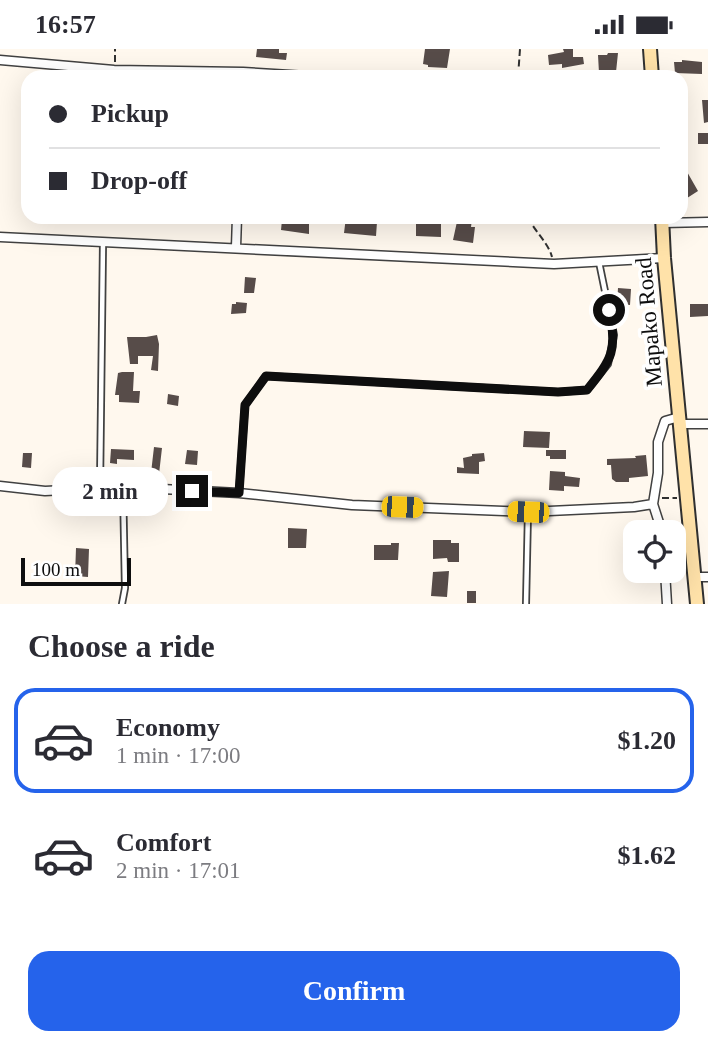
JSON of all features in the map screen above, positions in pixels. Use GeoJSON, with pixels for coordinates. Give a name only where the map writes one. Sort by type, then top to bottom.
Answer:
{"type":"FeatureCollection","features":[{"type":"Feature","properties":{"kind":"street"},"geometry":{"type":"LineString","coordinates":[[650,49],[652,70]]}},
{"type":"Feature","properties":{"kind":"street"},"geometry":{"type":"LineString","coordinates":[[0,60],[114,70]]}},
{"type":"Feature","properties":{"kind":"street"},"geometry":{"type":"LineString","coordinates":[[688,221],[708,222]]}},
{"type":"Feature","properties":{"kind":"street"},"geometry":{"type":"LineString","coordinates":[[236,247],[237,224]]}},
{"type":"Feature","properties":{"kind":"street","name":"Mapako Road"},"geometry":{"type":"LineString","coordinates":[[663,224],[664,258],[688,502],[702,577],[697,604]]}},
{"type":"Feature","properties":{"kind":"street"},"geometry":{"type":"LineString","coordinates":[[0,237],[554,264],[664,258]]}},
{"type":"Feature","properties":{"kind":"street"},"geometry":{"type":"LineString","coordinates":[[659,520],[653,501],[658,473],[658,442],[665,421],[708,424]]}},
{"type":"Feature","properties":{"kind":"street"},"geometry":{"type":"LineString","coordinates":[[0,486],[45,492],[123,487],[239,493],[352,505],[528,512],[634,507],[653,501]]}},
{"type":"Feature","properties":{"kind":"street"},"geometry":{"type":"LineString","coordinates":[[666,583],[667,604]]}},
{"type":"Feature","properties":{"kind":"lane"},"geometry":{"type":"LineString","coordinates":[[100,489],[103,243]]}},
{"type":"Feature","properties":{"kind":"lane"},"geometry":{"type":"LineString","coordinates":[[239,493],[245,405],[266,376],[558,392],[587,390],[608,364],[614,335],[598,260]]}},
{"type":"Feature","properties":{"kind":"lane"},"geometry":{"type":"LineString","coordinates":[[122,604],[125,589],[123,487]]}},
{"type":"Feature","properties":{"kind":"lane"},"geometry":{"type":"LineString","coordinates":[[526,604],[528,512]]}},
{"type":"Feature","properties":{"kind":"path"},"geometry":{"type":"LineString","coordinates":[[114,70],[115,49]]}},
{"type":"Feature","properties":{"kind":"path"},"geometry":{"type":"LineString","coordinates":[[518,70],[520,49]]}},
{"type":"Feature","properties":{"kind":"path"},"geometry":{"type":"LineString","coordinates":[[531,224],[551,250],[554,264]]}},
{"type":"Feature","properties":{"kind":"path"},"geometry":{"type":"LineString","coordinates":[[653,501],[676,498],[688,502]]}},
{"type":"Feature","properties":{"kind":"building"},"geometry":{"type":"Polygon","coordinates":[[[257,49],[279,49],[279,53],[287,53],[286,60],[256,57],[257,49]]]}},
{"type":"Feature","properties":{"kind":"building"},"geometry":{"type":"Polygon","coordinates":[[[425,49],[450,49],[447,68],[428,67],[423,64],[425,49]]]}},
{"type":"Feature","properties":{"kind":"building"},"geometry":{"type":"Polygon","coordinates":[[[563,49],[573,49],[573,57],[583,57],[584,64],[562,68],[562,64],[549,65],[548,55],[564,52],[563,49]]]}},
{"type":"Feature","properties":{"kind":"building"},"geometry":{"type":"Polygon","coordinates":[[[618,53],[616,70],[599,70],[598,55],[618,53]]]}},
{"type":"Feature","properties":{"kind":"building"},"geometry":{"type":"Polygon","coordinates":[[[674,62],[702,62],[702,74],[675,70],[674,62]]]}},
{"type":"Feature","properties":{"kind":"building"},"geometry":{"type":"Polygon","coordinates":[[[702,100],[708,100],[708,122],[704,123],[702,100]]]}},
{"type":"Feature","properties":{"kind":"building"},"geometry":{"type":"Polygon","coordinates":[[[698,133],[708,133],[708,144],[698,144],[698,133]]]}},
{"type":"Feature","properties":{"kind":"building"},"geometry":{"type":"Polygon","coordinates":[[[688,174],[698,191],[688,197],[688,174]]]}},
{"type":"Feature","properties":{"kind":"building"},"geometry":{"type":"Polygon","coordinates":[[[282,224],[309,224],[309,234],[281,230],[282,224]]]}},
{"type":"Feature","properties":{"kind":"building"},"geometry":{"type":"Polygon","coordinates":[[[345,224],[377,224],[376,236],[344,233],[345,224]]]}},
{"type":"Feature","properties":{"kind":"building"},"geometry":{"type":"Polygon","coordinates":[[[416,224],[441,224],[441,237],[416,236],[416,224]]]}},
{"type":"Feature","properties":{"kind":"building"},"geometry":{"type":"Polygon","coordinates":[[[456,224],[471,224],[471,227],[475,227],[473,243],[453,240],[456,224]]]}},
{"type":"Feature","properties":{"kind":"building"},"geometry":{"type":"Polygon","coordinates":[[[245,277],[256,278],[254,293],[244,293],[245,277]]]}},
{"type":"Feature","properties":{"kind":"building"},"geometry":{"type":"Polygon","coordinates":[[[618,288],[631,289],[630,305],[617,304],[618,288]]]}},
{"type":"Feature","properties":{"kind":"building"},"geometry":{"type":"Polygon","coordinates":[[[247,303],[246,313],[231,314],[232,304],[247,303]]]}},
{"type":"Feature","properties":{"kind":"building"},"geometry":{"type":"Polygon","coordinates":[[[690,304],[708,304],[708,316],[690,317],[690,304]]]}},
{"type":"Feature","properties":{"kind":"building"},"geometry":{"type":"Polygon","coordinates":[[[157,335],[158,371],[151,370],[153,356],[138,356],[138,364],[130,364],[127,337],[157,335]]]}},
{"type":"Feature","properties":{"kind":"building"},"geometry":{"type":"Polygon","coordinates":[[[134,372],[133,391],[140,391],[139,403],[119,402],[119,395],[115,395],[118,373],[134,372]]]}},
{"type":"Feature","properties":{"kind":"building"},"geometry":{"type":"Polygon","coordinates":[[[168,394],[179,396],[178,406],[167,404],[168,394]]]}},
{"type":"Feature","properties":{"kind":"building"},"geometry":{"type":"Polygon","coordinates":[[[524,431],[550,432],[549,448],[523,447],[524,431]]]}},
{"type":"Feature","properties":{"kind":"building"},"geometry":{"type":"Polygon","coordinates":[[[154,447],[162,448],[159,474],[151,473],[154,447]]]}},
{"type":"Feature","properties":{"kind":"building"},"geometry":{"type":"Polygon","coordinates":[[[111,449],[134,450],[134,460],[117,459],[117,464],[110,463],[111,449]]]}},
{"type":"Feature","properties":{"kind":"building"},"geometry":{"type":"Polygon","coordinates":[[[187,450],[198,451],[197,465],[185,464],[187,450]]]}},
{"type":"Feature","properties":{"kind":"building"},"geometry":{"type":"Polygon","coordinates":[[[546,450],[566,450],[566,459],[550,459],[550,456],[546,456],[546,450]]]}},
{"type":"Feature","properties":{"kind":"building"},"geometry":{"type":"Polygon","coordinates":[[[23,453],[32,453],[31,468],[22,467],[23,453]]]}},
{"type":"Feature","properties":{"kind":"building"},"geometry":{"type":"Polygon","coordinates":[[[484,453],[485,461],[479,462],[479,474],[457,473],[457,467],[464,468],[463,458],[484,453]]]}},
{"type":"Feature","properties":{"kind":"building"},"geometry":{"type":"Polygon","coordinates":[[[646,455],[648,476],[629,478],[629,482],[616,482],[612,479],[611,465],[607,465],[607,459],[646,455]]]}},
{"type":"Feature","properties":{"kind":"building"},"geometry":{"type":"Polygon","coordinates":[[[550,471],[565,472],[565,476],[580,478],[579,487],[564,486],[564,491],[549,490],[550,471]]]}},
{"type":"Feature","properties":{"kind":"building"},"geometry":{"type":"Polygon","coordinates":[[[288,528],[307,529],[306,548],[288,548],[288,528]]]}},
{"type":"Feature","properties":{"kind":"building"},"geometry":{"type":"Polygon","coordinates":[[[433,540],[459,543],[459,562],[448,562],[447,558],[433,559],[433,540]]]}},
{"type":"Feature","properties":{"kind":"building"},"geometry":{"type":"Polygon","coordinates":[[[399,543],[398,560],[374,560],[374,545],[399,543]]]}},
{"type":"Feature","properties":{"kind":"building"},"geometry":{"type":"Polygon","coordinates":[[[76,548],[89,549],[88,577],[75,576],[76,548]]]}},
{"type":"Feature","properties":{"kind":"building"},"geometry":{"type":"Polygon","coordinates":[[[449,571],[447,597],[431,596],[433,572],[449,571]]]}},
{"type":"Feature","properties":{"kind":"building"},"geometry":{"type":"Polygon","coordinates":[[[467,591],[476,591],[476,603],[467,603],[467,591]]]}},
{"type":"Feature","properties":{"kind":"route"},"geometry":{"type":"LineString","coordinates":[[192,491],[239,493],[245,405],[266,376],[558,392],[587,390],[608,364],[614,335],[609,310]]}}]}
